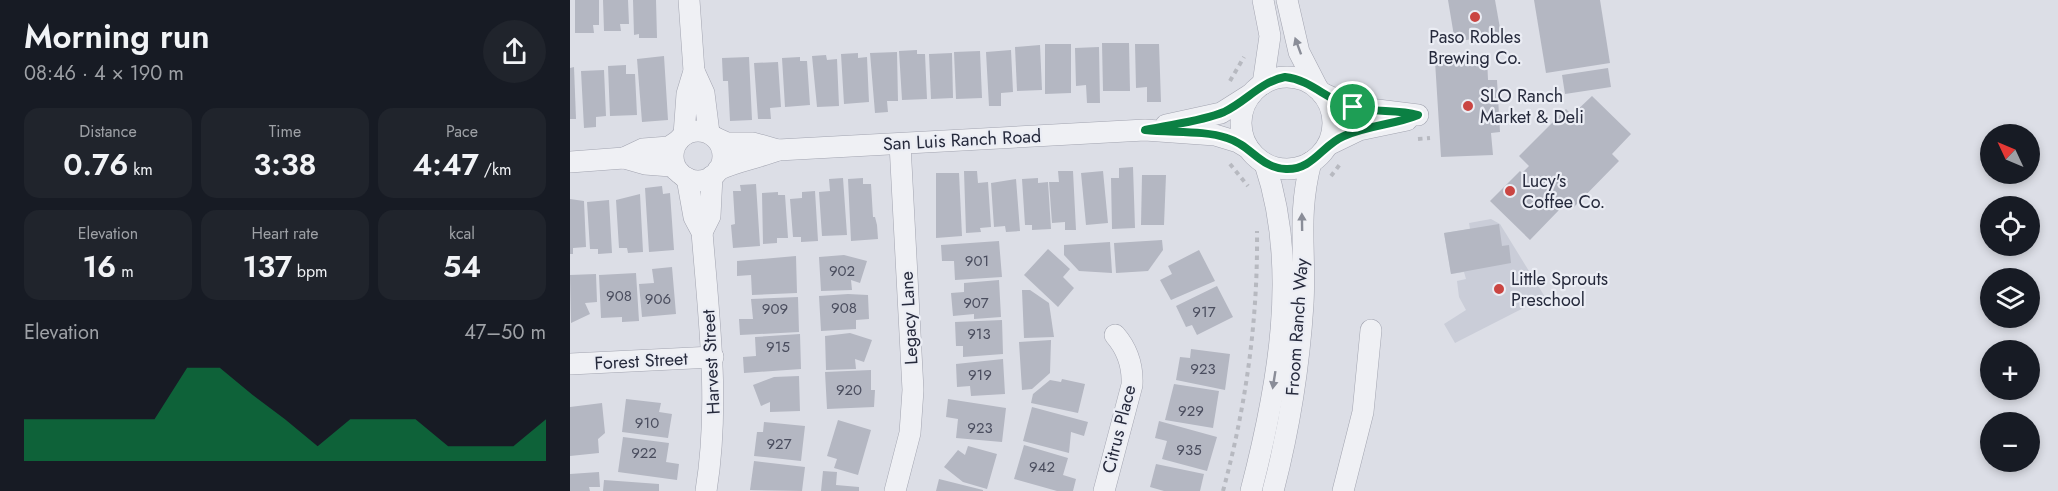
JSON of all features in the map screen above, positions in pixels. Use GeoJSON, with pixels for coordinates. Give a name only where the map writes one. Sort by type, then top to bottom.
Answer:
{"type":"FeatureCollection","features":[{"type":"Feature","properties":{"kind":"street"},"geometry":{"type":"LineString","coordinates":[[570,162],[624,158],[645,164],[671,166],[684,176],[704,180],[715,173],[723,154],[712,136],[704,93],[694,71],[689,0]]}},
{"type":"Feature","properties":{"kind":"street"},"geometry":{"type":"LineString","coordinates":[[1258,88],[1285,77],[1297,78],[1353,107],[1418,115],[1391,124],[1359,130],[1328,145],[1311,162],[1288,169],[1265,164],[1248,148],[1243,137],[1242,113],[1258,88],[1270,36],[1263,0]]}},
{"type":"Feature","properties":{"kind":"street"},"geometry":{"type":"LineString","coordinates":[[1287,0],[1299,52],[1332,113],[1332,135],[1328,145]]}},
{"type":"Feature","properties":{"kind":"street"},"geometry":{"type":"LineString","coordinates":[[684,176],[673,158],[681,138],[687,94],[694,71]]}},
{"type":"Feature","properties":{"kind":"street","name":"San Luis Ranch Road"},"geometry":{"type":"LineString","coordinates":[[1145,130],[1221,113],[1258,88]]}},
{"type":"Feature","properties":{"kind":"street","name":"San Luis Ranch Road"},"geometry":{"type":"LineString","coordinates":[[712,136],[727,143],[753,143],[778,150],[1145,130],[1215,135],[1238,142],[1248,148]]}},
{"type":"Feature","properties":{"kind":"street"},"geometry":{"type":"LineString","coordinates":[[624,158],[643,149],[669,147],[692,132],[712,136]]}},
{"type":"Feature","properties":{"kind":"street","name":"Legacy Lane"},"geometry":{"type":"LineString","coordinates":[[895,491],[910,433],[913,390],[900,144]]}},
{"type":"Feature","properties":{"kind":"street","name":"San Luis Ranch Road"},"geometry":{"type":"LineString","coordinates":[[715,173],[730,164],[753,160],[778,150]]}},
{"type":"Feature","properties":{"kind":"street","name":"Froom Ranch Way"},"geometry":{"type":"LineString","coordinates":[[1273,491],[1286,439],[1298,360],[1303,302],[1301,217],[1311,162]]}},
{"type":"Feature","properties":{"kind":"street","name":"Froom Ranch Way"},"geometry":{"type":"LineString","coordinates":[[1251,491],[1271,398],[1281,327],[1281,233],[1278,206],[1265,164]]}},
{"type":"Feature","properties":{"kind":"street","name":"Harvest Street"},"geometry":{"type":"LineString","coordinates":[[702,232],[710,216],[715,173]]}},
{"type":"Feature","properties":{"kind":"street","name":"Harvest Street"},"geometry":{"type":"LineString","coordinates":[[684,176],[694,217],[702,232],[713,357],[714,418],[706,491]]}},
{"type":"Feature","properties":{"kind":"street"},"geometry":{"type":"LineString","coordinates":[[1343,491],[1366,393],[1371,330]]}},
{"type":"Feature","properties":{"kind":"street","name":"Citrus Place"},"geometry":{"type":"LineString","coordinates":[[1104,491],[1132,385],[1127,353],[1115,334]]}},
{"type":"Feature","properties":{"kind":"street","name":"Forest Street"},"geometry":{"type":"LineString","coordinates":[[570,364],[713,357]]}},
{"type":"Feature","properties":{"kind":"path"},"geometry":{"type":"LineString","coordinates":[[1224,87],[1237,73],[1246,52]]}},
{"type":"Feature","properties":{"kind":"path"},"geometry":{"type":"LineString","coordinates":[[1222,158],[1239,171],[1249,189]]}},
{"type":"Feature","properties":{"kind":"path"},"geometry":{"type":"LineString","coordinates":[[1329,179],[1343,161]]}},
{"type":"Feature","properties":{"kind":"path"},"geometry":{"type":"LineString","coordinates":[[1223,491],[1238,437],[1248,381],[1254,312],[1256,224]]}},
{"type":"Feature","properties":{"kind":"shaded area","name":"Little Sprouts Preschool"},"geometry":{"type":"Polygon","coordinates":[[[1491,219],[1500,224],[1545,297],[1455,343],[1444,324],[1466,310],[1459,297],[1457,281],[1466,279],[1464,272],[1451,274],[1444,233],[1470,229],[1469,223],[1491,219]]]}},
{"type":"Feature","properties":{"kind":"building"},"geometry":{"type":"Polygon","coordinates":[[[575,0],[599,0],[599,25],[593,25],[594,33],[575,33],[575,0]]]}},
{"type":"Feature","properties":{"kind":"building"},"geometry":{"type":"Polygon","coordinates":[[[603,0],[628,0],[629,24],[620,24],[621,31],[604,31],[603,0]]]}},
{"type":"Feature","properties":{"kind":"building"},"geometry":{"type":"Polygon","coordinates":[[[633,0],[656,0],[657,38],[639,38],[639,34],[634,35],[633,0]]]}},
{"type":"Feature","properties":{"kind":"building","name":"Paso Robles Brewing Co."},"geometry":{"type":"Polygon","coordinates":[[[1448,0],[1495,0],[1501,34],[1455,42],[1448,0]]]}},
{"type":"Feature","properties":{"kind":"building"},"geometry":{"type":"Polygon","coordinates":[[[1534,0],[1600,0],[1610,63],[1546,73],[1534,0]]]}},
{"type":"Feature","properties":{"kind":"building"},"geometry":{"type":"Polygon","coordinates":[[[1102,43],[1129,43],[1130,91],[1103,91],[1102,43]]]}},
{"type":"Feature","properties":{"kind":"building"},"geometry":{"type":"Polygon","coordinates":[[[1045,44],[1071,44],[1071,93],[1045,94],[1045,44]]]}},
{"type":"Feature","properties":{"kind":"building"},"geometry":{"type":"Polygon","coordinates":[[[1135,44],[1159,44],[1161,102],[1147,102],[1147,87],[1136,88],[1135,44]]]}},
{"type":"Feature","properties":{"kind":"building"},"geometry":{"type":"Polygon","coordinates":[[[1040,45],[1042,90],[1017,91],[1015,47],[1040,45]]]}},
{"type":"Feature","properties":{"kind":"building"},"geometry":{"type":"Polygon","coordinates":[[[1099,47],[1100,103],[1087,103],[1086,85],[1076,86],[1075,48],[1099,47]]]}},
{"type":"Feature","properties":{"kind":"building"},"geometry":{"type":"Polygon","coordinates":[[[917,50],[917,54],[925,54],[927,99],[902,100],[899,51],[917,50]]]}},
{"type":"Feature","properties":{"kind":"building"},"geometry":{"type":"Polygon","coordinates":[[[1011,50],[1013,92],[1001,93],[1001,106],[989,106],[986,52],[1011,50]]]}},
{"type":"Feature","properties":{"kind":"building"},"geometry":{"type":"Polygon","coordinates":[[[980,51],[982,98],[956,99],[954,52],[980,51]]]}},
{"type":"Feature","properties":{"kind":"building"},"geometry":{"type":"Polygon","coordinates":[[[897,52],[898,101],[887,101],[888,112],[875,113],[870,53],[897,52]]]}},
{"type":"Feature","properties":{"kind":"building"},"geometry":{"type":"Polygon","coordinates":[[[858,53],[858,58],[867,57],[869,102],[844,104],[841,54],[858,53]]]}},
{"type":"Feature","properties":{"kind":"building"},"geometry":{"type":"Polygon","coordinates":[[[952,53],[953,98],[931,99],[929,54],[952,53]]]}},
{"type":"Feature","properties":{"kind":"building"},"geometry":{"type":"Polygon","coordinates":[[[826,55],[827,60],[837,59],[839,106],[817,107],[812,56],[826,55]]]}},
{"type":"Feature","properties":{"kind":"building"},"geometry":{"type":"Polygon","coordinates":[[[664,56],[668,120],[642,122],[637,59],[664,56]]]}},
{"type":"Feature","properties":{"kind":"building"},"geometry":{"type":"Polygon","coordinates":[[[749,57],[752,120],[730,121],[728,81],[723,81],[722,58],[749,57]]]}},
{"type":"Feature","properties":{"kind":"building"},"geometry":{"type":"Polygon","coordinates":[[[800,57],[800,61],[807,61],[810,105],[785,107],[782,58],[800,57]]]}},
{"type":"Feature","properties":{"kind":"building","name":"SLO Ranch Market & Deli"},"geometry":{"type":"Polygon","coordinates":[[[1487,57],[1488,80],[1497,80],[1500,132],[1491,133],[1493,155],[1441,157],[1435,61],[1487,57]]]}},
{"type":"Feature","properties":{"kind":"building"},"geometry":{"type":"Polygon","coordinates":[[[778,62],[781,107],[770,108],[771,119],[758,119],[754,63],[778,62]]]}},
{"type":"Feature","properties":{"kind":"building"},"geometry":{"type":"Polygon","coordinates":[[[626,65],[626,74],[635,74],[637,115],[610,116],[608,66],[626,65]]]}},
{"type":"Feature","properties":{"kind":"building"},"geometry":{"type":"Polygon","coordinates":[[[574,67],[576,119],[570,119],[570,68],[574,67]]]}},
{"type":"Feature","properties":{"kind":"building"},"geometry":{"type":"Polygon","coordinates":[[[1608,68],[1611,87],[1565,94],[1562,75],[1608,68]]]}},
{"type":"Feature","properties":{"kind":"building"},"geometry":{"type":"Polygon","coordinates":[[[604,70],[606,116],[596,117],[596,127],[584,128],[581,71],[604,70]]]}},
{"type":"Feature","properties":{"kind":"building"},"geometry":{"type":"Polygon","coordinates":[[[1592,96],[1631,134],[1612,154],[1619,161],[1573,208],[1563,199],[1556,206],[1559,210],[1530,240],[1490,201],[1520,171],[1522,173],[1529,166],[1519,156],[1566,109],[1572,115],[1592,96]]]}},
{"type":"Feature","properties":{"kind":"building"},"geometry":{"type":"Polygon","coordinates":[[[1133,167],[1135,228],[1112,229],[1111,178],[1119,178],[1119,168],[1133,167]]]}},
{"type":"Feature","properties":{"kind":"building"},"geometry":{"type":"Polygon","coordinates":[[[964,171],[977,171],[978,183],[988,182],[991,227],[980,228],[981,232],[966,233],[964,171]]]}},
{"type":"Feature","properties":{"kind":"building"},"geometry":{"type":"Polygon","coordinates":[[[1058,171],[1073,171],[1076,230],[1065,230],[1065,222],[1052,223],[1049,182],[1059,182],[1058,171]]]}},
{"type":"Feature","properties":{"kind":"building"},"geometry":{"type":"Polygon","coordinates":[[[1103,171],[1108,223],[1086,225],[1081,173],[1103,171]]]}},
{"type":"Feature","properties":{"kind":"building"},"geometry":{"type":"Polygon","coordinates":[[[936,173],[959,173],[962,236],[936,238],[936,173]]]}},
{"type":"Feature","properties":{"kind":"building"},"geometry":{"type":"Polygon","coordinates":[[[1142,175],[1166,175],[1164,225],[1141,225],[1142,175]]]}},
{"type":"Feature","properties":{"kind":"building"},"geometry":{"type":"Polygon","coordinates":[[[843,178],[847,235],[822,236],[819,192],[830,191],[829,179],[843,178]]]}},
{"type":"Feature","properties":{"kind":"building"},"geometry":{"type":"Polygon","coordinates":[[[863,178],[863,184],[871,184],[873,217],[877,225],[878,239],[851,241],[848,179],[863,178]]]}},
{"type":"Feature","properties":{"kind":"building"},"geometry":{"type":"Polygon","coordinates":[[[1038,178],[1038,183],[1048,182],[1051,229],[1032,230],[1032,225],[1025,225],[1022,179],[1038,178]]]}},
{"type":"Feature","properties":{"kind":"building"},"geometry":{"type":"Polygon","coordinates":[[[1016,179],[1020,231],[1006,232],[1005,226],[994,227],[991,183],[1016,179]]]}},
{"type":"Feature","properties":{"kind":"building"},"geometry":{"type":"Polygon","coordinates":[[[756,184],[760,246],[733,248],[731,225],[735,224],[733,191],[741,191],[740,185],[756,184]]]}},
{"type":"Feature","properties":{"kind":"building"},"geometry":{"type":"Polygon","coordinates":[[[662,186],[663,194],[670,193],[674,250],[649,252],[645,188],[662,186]]]}},
{"type":"Feature","properties":{"kind":"building"},"geometry":{"type":"Polygon","coordinates":[[[815,191],[818,241],[801,242],[801,237],[793,237],[790,199],[802,198],[802,192],[815,191]]]}},
{"type":"Feature","properties":{"kind":"building"},"geometry":{"type":"Polygon","coordinates":[[[778,192],[778,195],[785,195],[788,238],[777,238],[777,243],[763,244],[762,193],[778,192]]]}},
{"type":"Feature","properties":{"kind":"building"},"geometry":{"type":"Polygon","coordinates":[[[640,194],[643,252],[628,253],[627,248],[619,248],[616,200],[640,194]]]}},
{"type":"Feature","properties":{"kind":"building"},"geometry":{"type":"Polygon","coordinates":[[[570,199],[584,201],[586,247],[573,248],[573,254],[570,254],[570,199]]]}},
{"type":"Feature","properties":{"kind":"building"},"geometry":{"type":"Polygon","coordinates":[[[609,200],[612,253],[598,254],[598,249],[590,249],[587,202],[609,200]]]}},
{"type":"Feature","properties":{"kind":"building"},"geometry":{"type":"Polygon","coordinates":[[[1499,224],[1502,246],[1509,245],[1511,263],[1451,274],[1444,233],[1499,224]]]}},
{"type":"Feature","properties":{"kind":"building"},"geometry":{"type":"Polygon","coordinates":[[[1162,240],[1163,250],[1148,271],[1116,273],[1114,243],[1162,240]]]}},
{"type":"Feature","properties":{"kind":"building"},"geometry":{"type":"Polygon","coordinates":[[[999,241],[1002,277],[955,280],[954,261],[942,261],[941,245],[999,241]]]}},
{"type":"Feature","properties":{"kind":"building"},"geometry":{"type":"Polygon","coordinates":[[[1110,242],[1112,273],[1079,271],[1064,255],[1064,245],[1110,242]]]}},
{"type":"Feature","properties":{"kind":"building"},"geometry":{"type":"Polygon","coordinates":[[[1048,249],[1070,269],[1063,277],[1074,288],[1058,307],[1024,275],[1048,249]]]}},
{"type":"Feature","properties":{"kind":"building"},"geometry":{"type":"Polygon","coordinates":[[[1199,250],[1215,281],[1171,300],[1160,280],[1172,274],[1168,266],[1199,250]]]}},
{"type":"Feature","properties":{"kind":"building"},"geometry":{"type":"Polygon","coordinates":[[[844,255],[867,261],[860,283],[851,280],[852,290],[821,291],[819,257],[844,255]]]}},
{"type":"Feature","properties":{"kind":"building"},"geometry":{"type":"Polygon","coordinates":[[[796,256],[797,293],[752,295],[751,275],[737,276],[737,261],[796,256]]]}},
{"type":"Feature","properties":{"kind":"building"},"geometry":{"type":"Polygon","coordinates":[[[672,267],[676,314],[642,317],[639,284],[654,283],[652,269],[672,267]]]}},
{"type":"Feature","properties":{"kind":"building"},"geometry":{"type":"Polygon","coordinates":[[[636,273],[639,321],[622,322],[622,317],[601,318],[599,275],[636,273]]]}},
{"type":"Feature","properties":{"kind":"building"},"geometry":{"type":"Polygon","coordinates":[[[596,274],[597,302],[585,303],[590,314],[571,323],[570,275],[596,274]]]}},
{"type":"Feature","properties":{"kind":"building"},"geometry":{"type":"Polygon","coordinates":[[[999,280],[1001,317],[974,319],[974,314],[953,316],[951,293],[964,292],[964,283],[999,280]]]}},
{"type":"Feature","properties":{"kind":"building"},"geometry":{"type":"Polygon","coordinates":[[[1217,286],[1233,317],[1197,335],[1192,325],[1186,327],[1176,306],[1217,286]]]}},
{"type":"Feature","properties":{"kind":"building"},"geometry":{"type":"Polygon","coordinates":[[[1022,290],[1030,290],[1049,303],[1054,337],[1024,338],[1022,290]]]}},
{"type":"Feature","properties":{"kind":"building"},"geometry":{"type":"Polygon","coordinates":[[[868,295],[869,319],[856,320],[856,329],[821,331],[819,296],[868,295]]]}},
{"type":"Feature","properties":{"kind":"building"},"geometry":{"type":"Polygon","coordinates":[[[798,297],[799,332],[740,335],[739,319],[753,319],[751,299],[798,297]]]}},
{"type":"Feature","properties":{"kind":"building"},"geometry":{"type":"Polygon","coordinates":[[[1002,320],[1003,354],[963,357],[963,346],[956,346],[955,322],[1002,320]]]}},
{"type":"Feature","properties":{"kind":"building"},"geometry":{"type":"Polygon","coordinates":[[[850,333],[872,340],[864,362],[855,359],[856,369],[826,370],[825,336],[850,333]]]}},
{"type":"Feature","properties":{"kind":"building"},"geometry":{"type":"Polygon","coordinates":[[[800,334],[801,369],[744,373],[743,357],[756,356],[755,337],[800,334]]]}},
{"type":"Feature","properties":{"kind":"building"},"geometry":{"type":"Polygon","coordinates":[[[1051,340],[1050,373],[1032,389],[1022,390],[1019,342],[1051,340]]]}},
{"type":"Feature","properties":{"kind":"building"},"geometry":{"type":"Polygon","coordinates":[[[1191,349],[1230,354],[1225,390],[1176,380],[1180,357],[1190,358],[1191,349]]]}},
{"type":"Feature","properties":{"kind":"building"},"geometry":{"type":"Polygon","coordinates":[[[1003,359],[1005,394],[971,396],[970,386],[957,387],[956,364],[1003,359]]]}},
{"type":"Feature","properties":{"kind":"building"},"geometry":{"type":"Polygon","coordinates":[[[871,370],[871,390],[875,390],[874,407],[827,409],[825,372],[871,370]]]}},
{"type":"Feature","properties":{"kind":"building"},"geometry":{"type":"Polygon","coordinates":[[[799,376],[800,411],[770,412],[770,402],[761,406],[753,385],[774,377],[799,376]]]}},
{"type":"Feature","properties":{"kind":"building"},"geometry":{"type":"Polygon","coordinates":[[[1062,379],[1085,384],[1078,413],[1031,403],[1033,394],[1050,380],[1061,382],[1062,379]]]}},
{"type":"Feature","properties":{"kind":"building"},"geometry":{"type":"Polygon","coordinates":[[[1174,384],[1219,391],[1213,428],[1165,420],[1174,384]]]}},
{"type":"Feature","properties":{"kind":"building"},"geometry":{"type":"Polygon","coordinates":[[[626,399],[661,403],[659,412],[672,414],[668,438],[622,432],[626,399]]]}},
{"type":"Feature","properties":{"kind":"building"},"geometry":{"type":"Polygon","coordinates":[[[948,399],[1006,408],[1002,442],[956,438],[958,419],[946,417],[948,399]]]}},
{"type":"Feature","properties":{"kind":"building"},"geometry":{"type":"Polygon","coordinates":[[[602,403],[605,433],[598,439],[599,453],[570,456],[570,407],[602,403]]]}},
{"type":"Feature","properties":{"kind":"building"},"geometry":{"type":"Polygon","coordinates":[[[1032,407],[1088,422],[1084,436],[1071,432],[1069,453],[1023,441],[1032,407]]]}},
{"type":"Feature","properties":{"kind":"building"},"geometry":{"type":"Polygon","coordinates":[[[838,420],[871,430],[858,475],[834,468],[837,459],[827,456],[838,420]]]}},
{"type":"Feature","properties":{"kind":"building"},"geometry":{"type":"Polygon","coordinates":[[[1159,421],[1217,437],[1207,471],[1162,459],[1167,441],[1155,438],[1159,421]]]}},
{"type":"Feature","properties":{"kind":"building"},"geometry":{"type":"Polygon","coordinates":[[[764,422],[805,426],[801,461],[754,456],[757,432],[763,432],[764,422]]]}},
{"type":"Feature","properties":{"kind":"building"},"geometry":{"type":"Polygon","coordinates":[[[623,437],[669,443],[666,462],[679,464],[677,480],[618,472],[623,437]]]}},
{"type":"Feature","properties":{"kind":"building"},"geometry":{"type":"Polygon","coordinates":[[[1024,445],[1068,458],[1063,475],[1076,479],[1073,491],[1057,491],[1014,479],[1024,445]]]}},
{"type":"Feature","properties":{"kind":"building"},"geometry":{"type":"Polygon","coordinates":[[[968,446],[997,454],[987,489],[963,482],[944,467],[958,450],[965,455],[968,446]]]}},
{"type":"Feature","properties":{"kind":"building"},"geometry":{"type":"Polygon","coordinates":[[[754,461],[805,467],[802,491],[750,490],[754,461]]]}},
{"type":"Feature","properties":{"kind":"building"},"geometry":{"type":"Polygon","coordinates":[[[1156,464],[1204,474],[1200,491],[1164,491],[1150,487],[1156,464]]]}},
{"type":"Feature","properties":{"kind":"building"},"geometry":{"type":"Polygon","coordinates":[[[823,471],[837,472],[836,485],[859,487],[859,491],[821,491],[823,471]]]}},
{"type":"Feature","properties":{"kind":"building"},"geometry":{"type":"Polygon","coordinates":[[[599,472],[600,487],[589,487],[590,491],[570,491],[570,474],[599,472]]]}},
{"type":"Feature","properties":{"kind":"building"},"geometry":{"type":"Polygon","coordinates":[[[939,479],[983,490],[983,491],[936,491],[939,479]]]}},
{"type":"Feature","properties":{"kind":"building"},"geometry":{"type":"Polygon","coordinates":[[[604,480],[659,484],[659,491],[603,491],[604,480]]]}},
{"type":"Feature","properties":{"kind":"place","name":"Paso Robles Brewing Co."},"geometry":{"type":"Point","coordinates":[1475,17]}},
{"type":"Feature","properties":{"kind":"place","name":"SLO Ranch Market & Deli"},"geometry":{"type":"Point","coordinates":[1468,106]}},
{"type":"Feature","properties":{"kind":"place","name":"Lucy's Coffee Co."},"geometry":{"type":"Point","coordinates":[1510,191]}},
{"type":"Feature","properties":{"kind":"place","name":"Little Sprouts Preschool"},"geometry":{"type":"Point","coordinates":[1499,289]}},
{"type":"Feature","properties":{"kind":"route"},"geometry":{"type":"LineString","coordinates":[[1285,77],[1309,82],[1337,102],[1353,107],[1404,111],[1418,115],[1343,136],[1328,145],[1321,155],[1311,162],[1288,169],[1265,164],[1248,148],[1227,137],[1145,130],[1221,113],[1232,108],[1263,84],[1285,77]]}}]}
